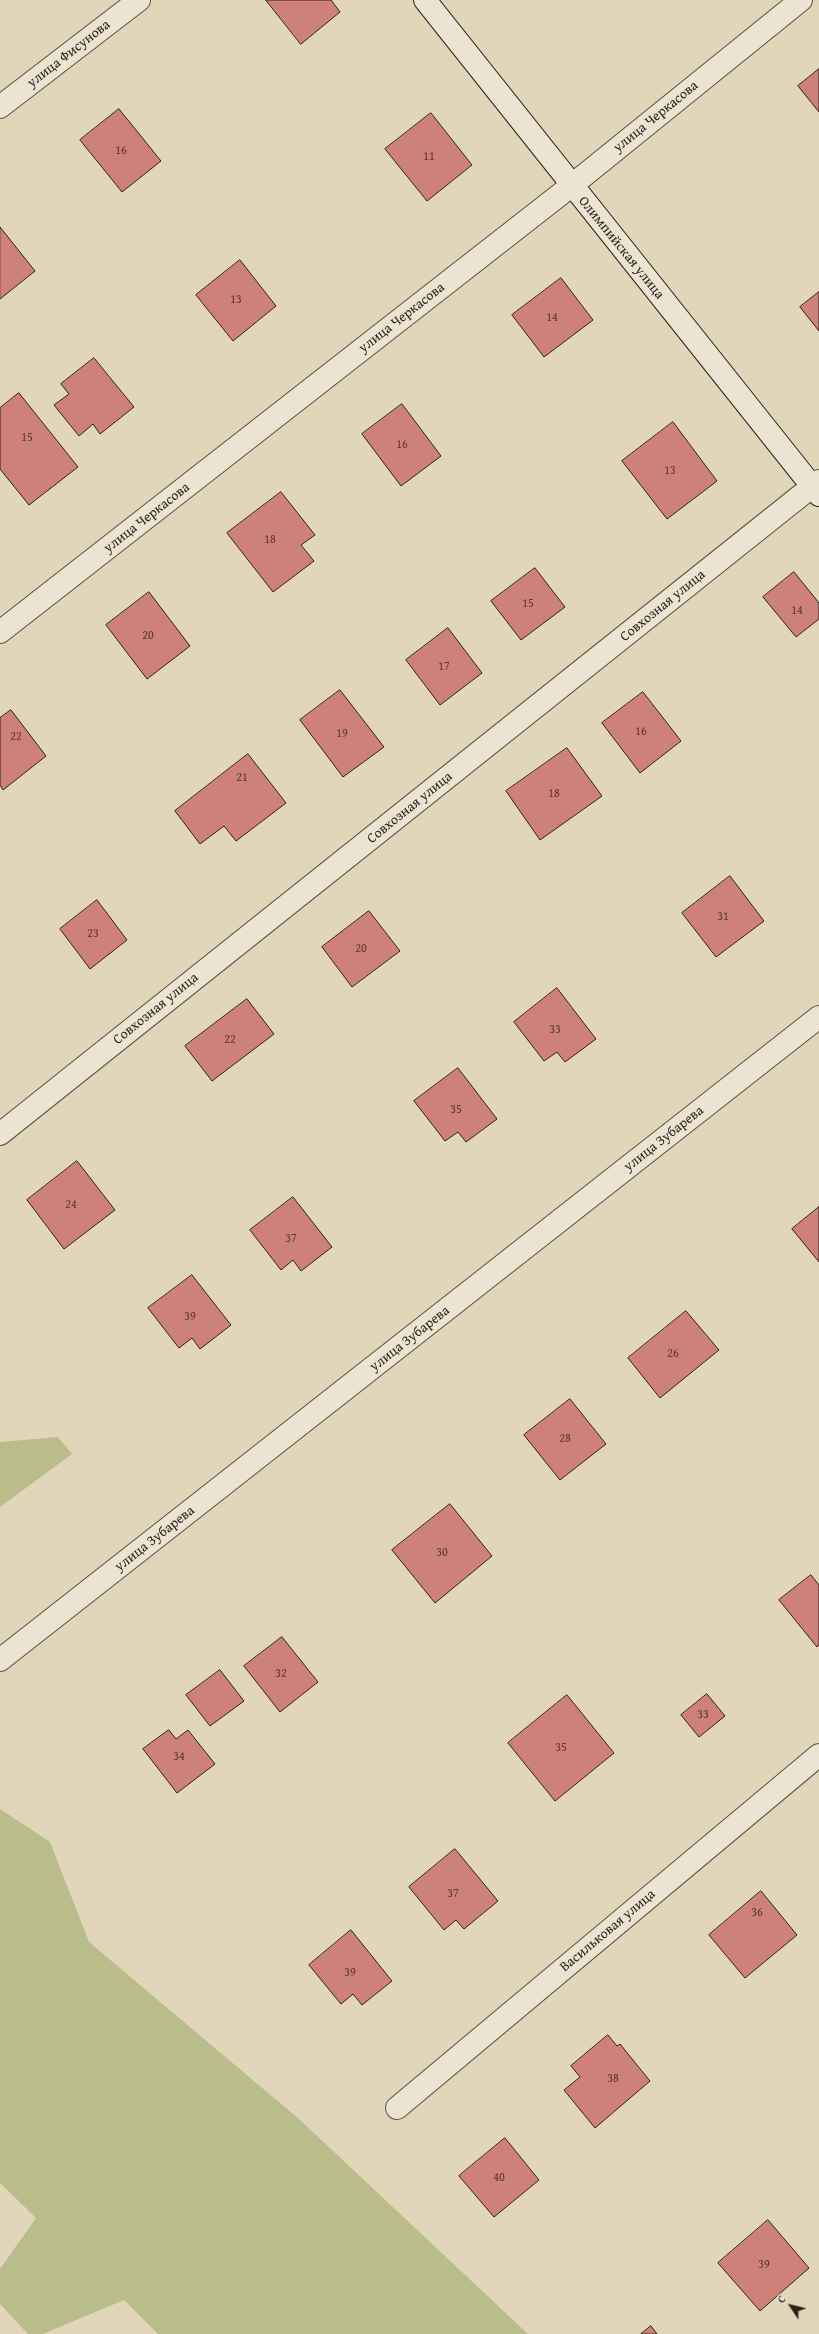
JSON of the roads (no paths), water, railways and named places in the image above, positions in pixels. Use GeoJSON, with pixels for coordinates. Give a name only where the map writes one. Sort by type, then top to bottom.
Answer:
{"type":"FeatureCollection","features":[{"type":"Feature","properties":{"kind":"street","name":"улица Фисунова"},"geometry":{"type":"LineString","coordinates":[[0,107],[139,0]]}},
{"type":"Feature","properties":{"kind":"street","name":"Олимпийская улица"},"geometry":{"type":"LineString","coordinates":[[425,0],[571,186],[817,488]]}},
{"type":"Feature","properties":{"kind":"street","name":"улица Черкасова"},"geometry":{"type":"LineString","coordinates":[[0,632],[571,186],[801,0]]}},
{"type":"Feature","properties":{"kind":"street","name":"Совхозная улица"},"geometry":{"type":"LineString","coordinates":[[0,1134],[817,488]]}},
{"type":"Feature","properties":{"kind":"street","name":"улица Зубарева"},"geometry":{"type":"LineString","coordinates":[[0,1660],[819,1017]]}},
{"type":"Feature","properties":{"kind":"street","name":"Васильковая улица"},"geometry":{"type":"LineString","coordinates":[[397,2108],[819,1755]]}}]}
